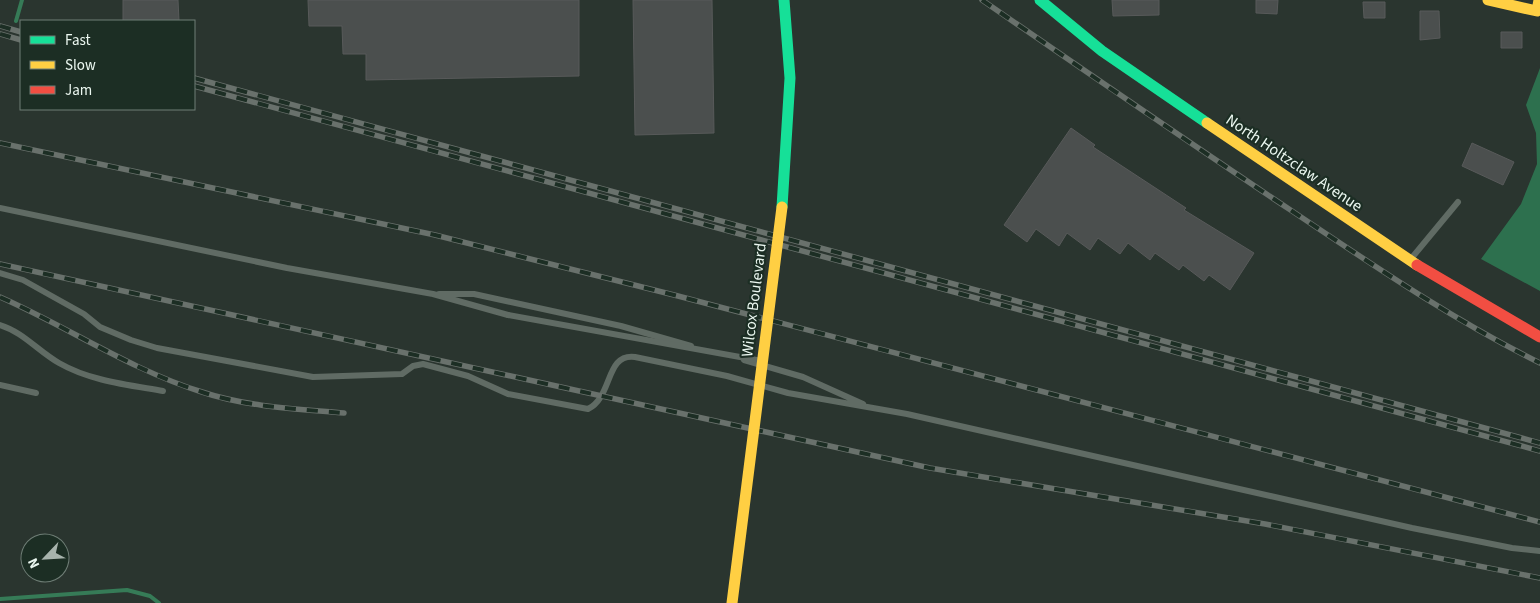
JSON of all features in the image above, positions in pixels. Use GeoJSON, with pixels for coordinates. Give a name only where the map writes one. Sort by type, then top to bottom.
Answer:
{"type":"FeatureCollection","features":[{"type":"Feature","properties":{"kind":"main road","name":"Wilcox Boulevard"},"geometry":{"type":"LineString","coordinates":[[732,603],[782,207],[792,93],[790,38],[784,0]]}},
{"type":"Feature","properties":{"kind":"main road","name":"North Holtzclaw Avenue"},"geometry":{"type":"LineString","coordinates":[[1040,0],[1102,52],[1410,261],[1540,337]]}},
{"type":"Feature","properties":{"kind":"main road"},"geometry":{"type":"LineString","coordinates":[[1488,0],[1538,5]]}},
{"type":"Feature","properties":{"kind":"lane"},"geometry":{"type":"LineString","coordinates":[[1410,261],[1458,202]]}},
{"type":"Feature","properties":{"kind":"lane"},"geometry":{"type":"LineString","coordinates":[[0,208],[287,268],[433,294],[508,315],[763,361]]}},
{"type":"Feature","properties":{"kind":"lane"},"geometry":{"type":"LineString","coordinates":[[0,272],[23,280],[84,314],[100,328],[131,340],[246,366],[313,377],[402,374],[413,366],[423,364],[476,379],[508,394],[588,410],[597,405],[603,396],[613,367],[626,356],[727,376],[788,393],[907,414],[1412,528],[1512,548],[1540,551]]}},
{"type":"Feature","properties":{"kind":"lane"},"geometry":{"type":"LineString","coordinates":[[433,294],[474,294],[620,326],[803,376],[874,408]]}},
{"type":"Feature","properties":{"kind":"lane"},"geometry":{"type":"LineString","coordinates":[[0,325],[20,335],[69,368],[110,381],[163,391]]}},
{"type":"Feature","properties":{"kind":"lane"},"geometry":{"type":"LineString","coordinates":[[0,385],[36,393]]}},
{"type":"Feature","properties":{"kind":"green space"},"geometry":{"type":"Polygon","coordinates":[[[1540,68],[1540,291],[1481,259],[1521,204],[1537,164],[1536,133],[1526,105],[1540,68]]]}},
{"type":"Feature","properties":{"kind":"building"},"geometry":{"type":"Polygon","coordinates":[[[123,0],[178,0],[179,20],[123,20],[123,0]]]}},
{"type":"Feature","properties":{"kind":"building"},"geometry":{"type":"Polygon","coordinates":[[[308,0],[579,0],[579,76],[366,80],[366,54],[343,54],[342,26],[309,26],[308,0]]]}},
{"type":"Feature","properties":{"kind":"building"},"geometry":{"type":"Polygon","coordinates":[[[633,0],[712,0],[714,133],[635,135],[633,0]]]}},
{"type":"Feature","properties":{"kind":"building"},"geometry":{"type":"Polygon","coordinates":[[[1112,0],[1159,0],[1159,15],[1113,16],[1112,0]]]}},
{"type":"Feature","properties":{"kind":"building"},"geometry":{"type":"Polygon","coordinates":[[[1256,0],[1278,0],[1277,14],[1256,13],[1256,0]]]}},
{"type":"Feature","properties":{"kind":"building"},"geometry":{"type":"Polygon","coordinates":[[[1363,2],[1385,2],[1385,18],[1364,18],[1363,2]]]}},
{"type":"Feature","properties":{"kind":"building"},"geometry":{"type":"Polygon","coordinates":[[[1420,11],[1439,11],[1440,38],[1420,40],[1420,11]]]}},
{"type":"Feature","properties":{"kind":"building"},"geometry":{"type":"Polygon","coordinates":[[[1501,32],[1522,32],[1522,48],[1501,48],[1501,32]]]}},
{"type":"Feature","properties":{"kind":"building"},"geometry":{"type":"Polygon","coordinates":[[[1071,128],[1095,145],[1093,147],[1186,208],[1184,210],[1254,253],[1230,290],[1209,275],[1204,281],[1183,265],[1179,270],[1155,253],[1150,260],[1128,243],[1120,254],[1098,238],[1090,250],[1067,233],[1059,246],[1036,229],[1027,242],[1004,225],[1071,128]]]}},
{"type":"Feature","properties":{"kind":"building"},"geometry":{"type":"Polygon","coordinates":[[[1472,143],[1514,162],[1503,185],[1462,166],[1472,143]]]}},
{"type":"Feature","properties":{"kind":"waterway"},"geometry":{"type":"LineString","coordinates":[[16,21],[22,0]]}},
{"type":"Feature","properties":{"kind":"waterway"},"geometry":{"type":"LineString","coordinates":[[0,599],[127,590],[150,596],[159,603]]}},
{"type":"Feature","properties":{"kind":"railway"},"geometry":{"type":"LineString","coordinates":[[982,0],[1214,159],[1383,271],[1476,329],[1540,363]]}},
{"type":"Feature","properties":{"kind":"railway"},"geometry":{"type":"LineString","coordinates":[[0,26],[20,32]]}},
{"type":"Feature","properties":{"kind":"railway"},"geometry":{"type":"LineString","coordinates":[[0,34],[20,40]]}},
{"type":"Feature","properties":{"kind":"railway"},"geometry":{"type":"LineString","coordinates":[[195,78],[1540,443]]}},
{"type":"Feature","properties":{"kind":"railway"},"geometry":{"type":"LineString","coordinates":[[195,86],[1540,451]]}},
{"type":"Feature","properties":{"kind":"railway"},"geometry":{"type":"LineString","coordinates":[[0,143],[435,235],[678,296],[1540,522]]}},
{"type":"Feature","properties":{"kind":"railway"},"geometry":{"type":"LineString","coordinates":[[0,264],[930,468],[1265,524],[1540,578]]}},
{"type":"Feature","properties":{"kind":"railway"},"geometry":{"type":"LineString","coordinates":[[0,297],[150,372],[202,392],[255,404],[344,413]]}},
{"type":"Feature","properties":{"kind":"traffic: fast"},"geometry":{"type":"LineString","coordinates":[[782,207],[790,78],[784,0]]}},
{"type":"Feature","properties":{"kind":"traffic: fast"},"geometry":{"type":"LineString","coordinates":[[1040,0],[1102,51],[1207,123]]}},
{"type":"Feature","properties":{"kind":"traffic: slow"},"geometry":{"type":"LineString","coordinates":[[1488,0],[1537,11],[1539,0]]}},
{"type":"Feature","properties":{"kind":"traffic: slow"},"geometry":{"type":"LineString","coordinates":[[1207,123],[1417,265]]}},
{"type":"Feature","properties":{"kind":"traffic: slow"},"geometry":{"type":"LineString","coordinates":[[732,603],[782,207]]}},
{"type":"Feature","properties":{"kind":"traffic: jam"},"geometry":{"type":"LineString","coordinates":[[1417,265],[1540,337]]}}]}
